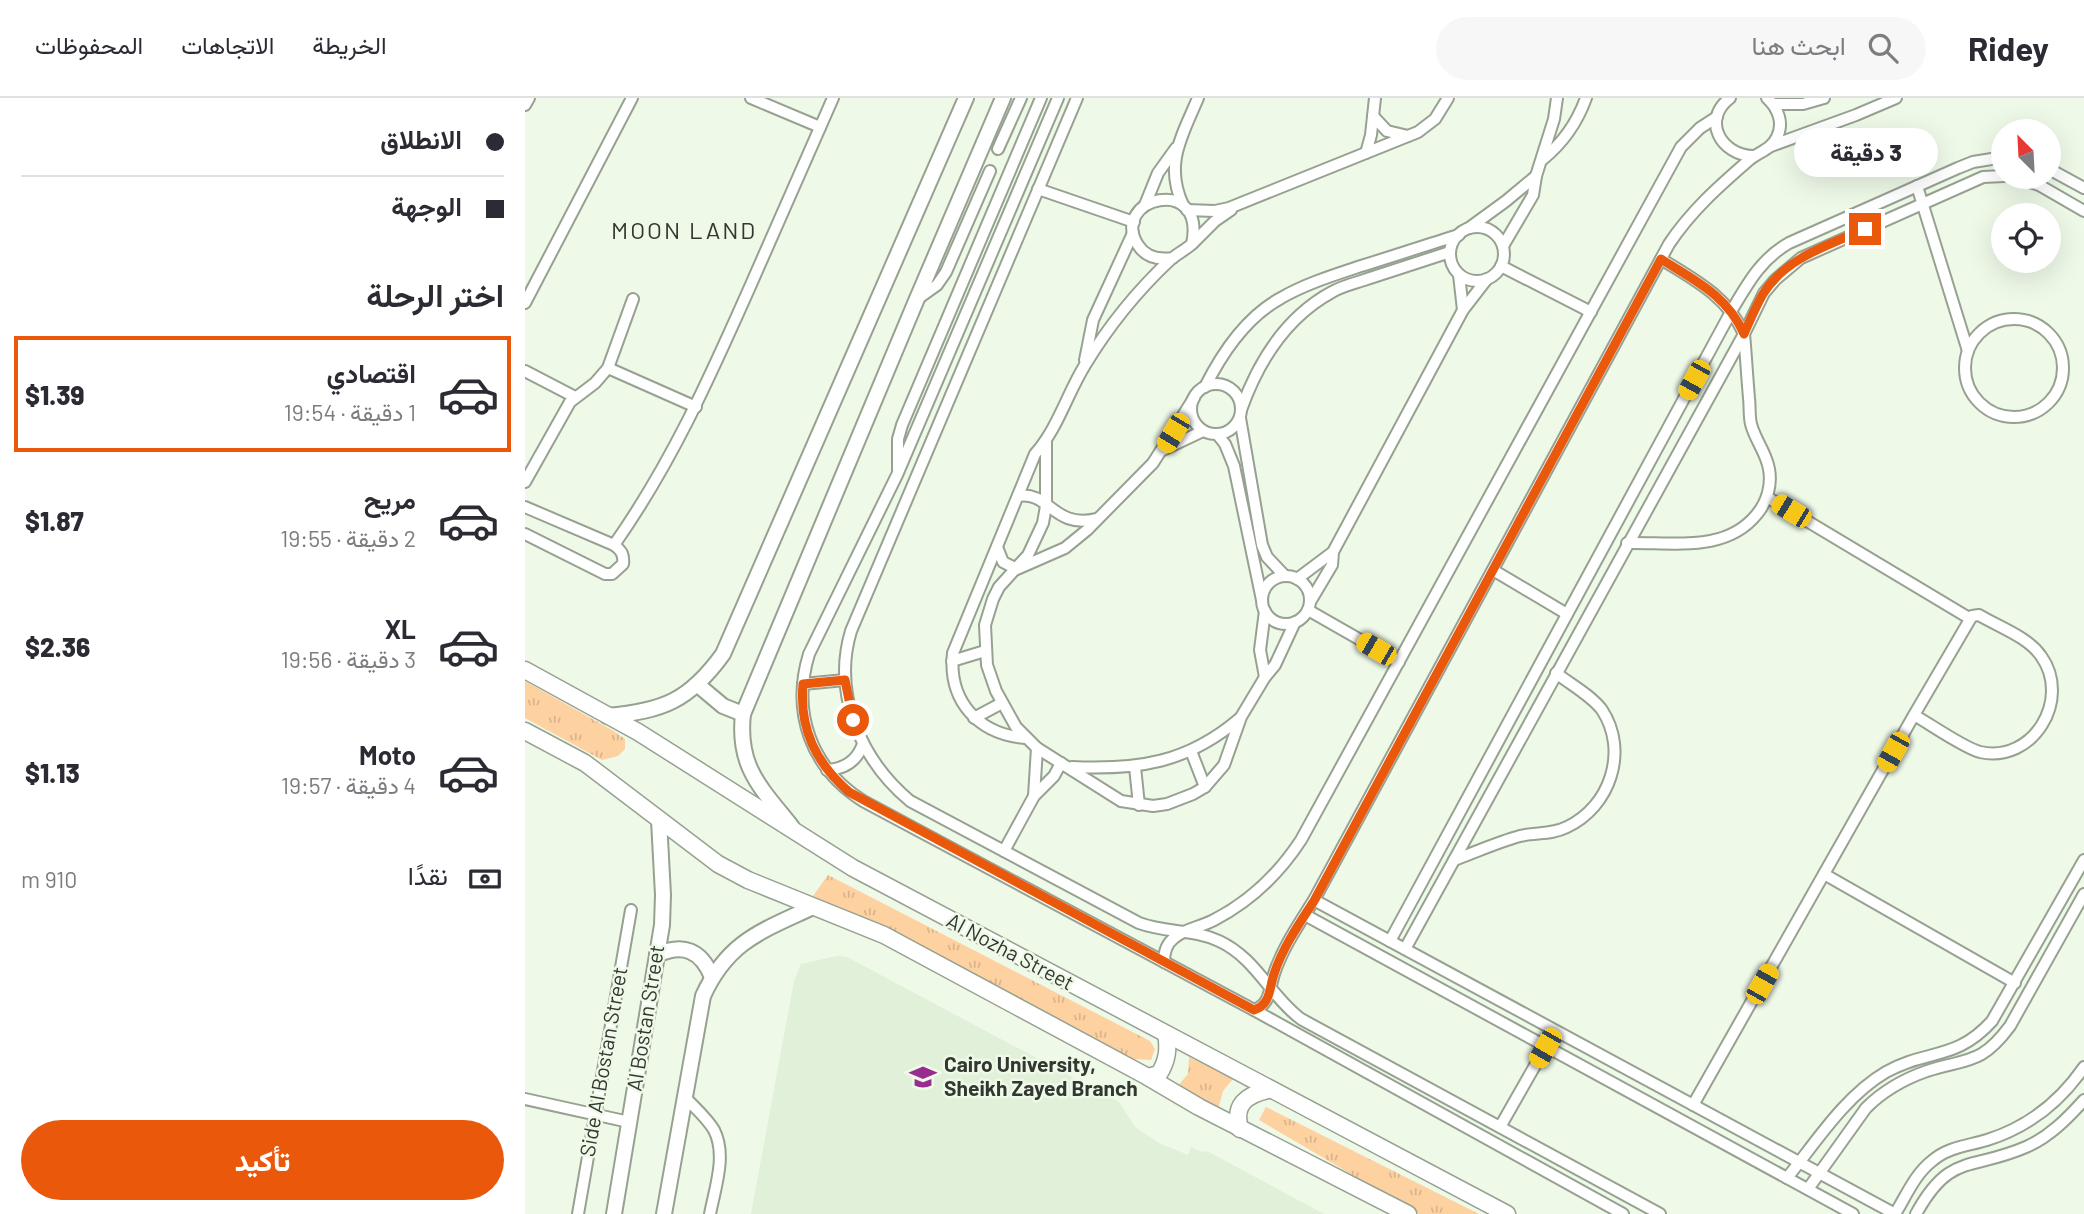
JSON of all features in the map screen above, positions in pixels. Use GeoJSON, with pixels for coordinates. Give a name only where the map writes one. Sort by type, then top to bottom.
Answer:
{"type":"FeatureCollection","features":[{"type":"Feature","properties":{"kind":"main road","name":"Al Nozha Street"},"geometry":{"type":"LineString","coordinates":[[525,670],[648,739],[853,868],[1268,1090],[1507,1214]]}},
{"type":"Feature","properties":{"kind":"main road","name":"Al Nozha Street"},"geometry":{"type":"LineString","coordinates":[[525,731],[585,763],[718,864],[748,880],[884,934],[1240,1129],[1408,1214]]}},
{"type":"Feature","properties":{"kind":"main road"},"geometry":{"type":"LineString","coordinates":[[1149,1077],[1159,1074],[1167,1058],[1166,1034]]}},
{"type":"Feature","properties":{"kind":"main road"},"geometry":{"type":"LineString","coordinates":[[1240,1129],[1238,1111],[1245,1100],[1255,1093],[1268,1090]]}},
{"type":"Feature","properties":{"kind":"street"},"geometry":{"type":"LineString","coordinates":[[525,105],[529,98]]}},
{"type":"Feature","properties":{"kind":"street"},"geometry":{"type":"LineString","coordinates":[[525,303],[632,98]]}},
{"type":"Feature","properties":{"kind":"street"},"geometry":{"type":"LineString","coordinates":[[751,98],[820,127]]}},
{"type":"Feature","properties":{"kind":"street"},"geometry":{"type":"LineString","coordinates":[[614,545],[659,478],[695,407],[833,98]]}},
{"type":"Feature","properties":{"kind":"street"},"geometry":{"type":"LineString","coordinates":[[607,716],[644,712],[684,695],[698,685],[718,661],[731,639],[966,98]]}},
{"type":"Feature","properties":{"kind":"street"},"geometry":{"type":"LineString","coordinates":[[799,836],[750,771],[743,752],[743,714],[1003,98]]}},
{"type":"Feature","properties":{"kind":"street"},"geometry":{"type":"LineString","coordinates":[[998,149],[1021,98]]}},
{"type":"Feature","properties":{"kind":"street"},"geometry":{"type":"LineString","coordinates":[[897,475],[898,439],[902,425],[1041,98]]}},
{"type":"Feature","properties":{"kind":"street"},"geometry":{"type":"LineString","coordinates":[[1058,98],[897,475],[809,654],[802,707],[806,730],[818,758],[849,792],[863,801],[1254,1010],[1623,1214]]}},
{"type":"Feature","properties":{"kind":"street"},"geometry":{"type":"LineString","coordinates":[[1077,98],[851,631],[845,680],[849,707],[863,744],[883,776],[910,801],[1139,923],[1154,929],[1187,931],[1219,941],[1254,967],[1279,999],[1301,1019],[1660,1214]]}},
{"type":"Feature","properties":{"kind":"street"},"geometry":{"type":"LineString","coordinates":[[1192,244],[1194,225],[1178,192],[1174,161],[1198,98]]}},
{"type":"Feature","properties":{"kind":"street"},"geometry":{"type":"LineString","coordinates":[[1366,153],[1375,98]]}},
{"type":"Feature","properties":{"kind":"street"},"geometry":{"type":"LineString","coordinates":[[1145,205],[1165,198],[1186,208],[1215,211],[1242,203],[1427,127],[1448,98]]}},
{"type":"Feature","properties":{"kind":"street"},"geometry":{"type":"LineString","coordinates":[[1046,441],[1046,506],[1037,540],[993,599],[985,625],[985,652],[991,678],[1002,703],[1025,738],[1037,748],[1121,801],[1139,806],[1181,800],[1205,787],[1224,765],[1241,717],[1275,665],[1296,622],[1309,606],[1332,565],[1333,552],[1464,310],[1487,279],[1501,266],[1503,246],[1533,195],[1536,176],[1554,119],[1557,98]]}},
{"type":"Feature","properties":{"kind":"street"},"geometry":{"type":"LineString","coordinates":[[1541,161],[1557,148],[1570,132],[1586,98]]}},
{"type":"Feature","properties":{"kind":"street"},"geometry":{"type":"LineString","coordinates":[[1164,962],[1164,952],[1169,942],[1177,935],[1232,911],[1271,880],[1288,861],[1681,147],[1730,98]]}},
{"type":"Feature","properties":{"kind":"street"},"geometry":{"type":"LineString","coordinates":[[1769,100],[1803,104],[1824,98]]}},
{"type":"Feature","properties":{"kind":"street"},"geometry":{"type":"LineString","coordinates":[[1254,1010],[1268,999],[1282,955],[1314,901],[1661,259],[1692,213],[1753,156],[1771,146],[1896,98]]}},
{"type":"Feature","properties":{"kind":"street"},"geometry":{"type":"LineString","coordinates":[[1769,100],[1778,112],[1780,130],[1771,146]]}},
{"type":"Feature","properties":{"kind":"street"},"geometry":{"type":"LineString","coordinates":[[1719,108],[1719,135],[1723,143],[1737,154],[1753,156]]}},
{"type":"Feature","properties":{"kind":"street"},"geometry":{"type":"LineString","coordinates":[[1373,116],[1387,131],[1408,136]]}},
{"type":"Feature","properties":{"kind":"street"},"geometry":{"type":"LineString","coordinates":[[983,143],[1017,156]]}},
{"type":"Feature","properties":{"kind":"street"},"geometry":{"type":"LineString","coordinates":[[1084,366],[1093,320],[1158,173],[1178,146]]}},
{"type":"Feature","properties":{"kind":"street"},"geometry":{"type":"LineString","coordinates":[[1390,941],[1757,270],[1775,252],[1789,243],[1973,162],[1991,159]]}},
{"type":"Feature","properties":{"kind":"street"},"geometry":{"type":"LineString","coordinates":[[973,166],[1009,178]]}},
{"type":"Feature","properties":{"kind":"street"},"geometry":{"type":"LineString","coordinates":[[916,300],[937,285],[946,272],[990,171]]}},
{"type":"Feature","properties":{"kind":"street"},"geometry":{"type":"LineString","coordinates":[[1217,435],[1231,430],[1241,414],[1250,385],[1277,340],[1295,320],[1333,291],[1450,252],[1462,233],[1536,176]]}},
{"type":"Feature","properties":{"kind":"street"},"geometry":{"type":"LineString","coordinates":[[2061,176],[2084,188]]}},
{"type":"Feature","properties":{"kind":"street"},"geometry":{"type":"LineString","coordinates":[[1405,949],[1744,334],[1764,293],[1787,268],[1801,258],[1983,177],[1991,177]]}},
{"type":"Feature","properties":{"kind":"street"},"geometry":{"type":"LineString","coordinates":[[1917,186],[1968,351],[1966,374],[1973,395],[1981,404],[2000,415],[2023,416],[2044,407],[2052,399],[2062,379],[2062,356],[2058,346],[2052,337],[2034,323],[2012,319],[2000,321],[1981,332],[1968,351]]}},
{"type":"Feature","properties":{"kind":"street"},"geometry":{"type":"LineString","coordinates":[[1038,189],[1134,228]]}},
{"type":"Feature","properties":{"kind":"street"},"geometry":{"type":"LineString","coordinates":[[2046,189],[2084,211]]}},
{"type":"Feature","properties":{"kind":"street"},"geometry":{"type":"LineString","coordinates":[[1025,738],[998,733],[974,718],[955,686],[953,653],[1035,454],[1046,441],[1084,366],[1125,310],[1173,258],[1215,221],[1242,203]]}},
{"type":"Feature","properties":{"kind":"street"},"geometry":{"type":"LineString","coordinates":[[1134,228],[1136,243],[1143,251],[1152,257],[1173,258]]}},
{"type":"Feature","properties":{"kind":"street"},"geometry":{"type":"LineString","coordinates":[[1017,569],[1065,548],[1136,483],[1163,450],[1224,353],[1250,322],[1281,298],[1328,277],[1480,228],[1494,233],[1503,246]]}},
{"type":"Feature","properties":{"kind":"street"},"geometry":{"type":"LineString","coordinates":[[1450,252],[1454,268],[1459,275],[1464,310]]}},
{"type":"Feature","properties":{"kind":"street"},"geometry":{"type":"LineString","coordinates":[[1627,543],[1711,542],[1731,537],[1748,526],[1761,510],[1767,497],[1769,470],[1764,450],[1751,425],[1744,334],[1733,310],[1708,289],[1661,259]]}},
{"type":"Feature","properties":{"kind":"street"},"geometry":{"type":"LineString","coordinates":[[1501,266],[1591,312]]}},
{"type":"Feature","properties":{"kind":"street"},"geometry":{"type":"LineString","coordinates":[[1459,275],[1469,280],[1487,279]]}},
{"type":"Feature","properties":{"kind":"street"},"geometry":{"type":"LineString","coordinates":[[1328,277],[1333,291]]}},
{"type":"Feature","properties":{"kind":"street"},"geometry":{"type":"LineString","coordinates":[[525,482],[566,408],[608,368],[633,299]]}},
{"type":"Feature","properties":{"kind":"street"},"geometry":{"type":"LineString","coordinates":[[608,368],[695,407]]}},
{"type":"Feature","properties":{"kind":"street"},"geometry":{"type":"LineString","coordinates":[[525,371],[575,397]]}},
{"type":"Feature","properties":{"kind":"street"},"geometry":{"type":"LineString","coordinates":[[1205,387],[1227,386],[1238,396],[1251,520],[1264,605],[1278,622],[1296,622]]}},
{"type":"Feature","properties":{"kind":"street"},"geometry":{"type":"LineString","coordinates":[[1194,398],[1193,419],[1203,430],[1217,435],[1225,444],[1251,520],[1267,557],[1307,589],[1309,606]]}},
{"type":"Feature","properties":{"kind":"street"},"geometry":{"type":"LineString","coordinates":[[1163,450],[1203,430]]}},
{"type":"Feature","properties":{"kind":"street"},"geometry":{"type":"LineString","coordinates":[[1018,496],[1031,496],[1042,501],[1054,513],[1074,521],[1096,519]]}},
{"type":"Feature","properties":{"kind":"street"},"geometry":{"type":"LineString","coordinates":[[1767,497],[1969,618]]}},
{"type":"Feature","properties":{"kind":"street"},"geometry":{"type":"LineString","coordinates":[[525,507],[614,545],[624,557],[623,564],[612,574],[605,574],[525,534]]}},
{"type":"Feature","properties":{"kind":"street"},"geometry":{"type":"LineString","coordinates":[[997,547],[1003,562],[1017,569]]}},
{"type":"Feature","properties":{"kind":"street"},"geometry":{"type":"LineString","coordinates":[[1265,677],[1260,637],[1269,584],[1291,578],[1333,552]]}},
{"type":"Feature","properties":{"kind":"street"},"geometry":{"type":"LineString","coordinates":[[1493,570],[1567,614]]}},
{"type":"Feature","properties":{"kind":"street"},"geometry":{"type":"LineString","coordinates":[[1309,606],[1399,662]]}},
{"type":"Feature","properties":{"kind":"street"},"geometry":{"type":"LineString","coordinates":[[1693,1105],[1824,874],[1914,715],[1969,618],[1979,615],[2031,645],[2042,657],[2049,671],[2053,687],[2052,703],[2046,719],[2025,743],[2010,750],[1978,752],[1914,715]]}},
{"type":"Feature","properties":{"kind":"street"},"geometry":{"type":"LineString","coordinates":[[952,661],[985,652]]}},
{"type":"Feature","properties":{"kind":"street"},"geometry":{"type":"LineString","coordinates":[[1454,860],[1522,835],[1564,829],[1587,814],[1605,793],[1611,779],[1615,749],[1607,720],[1600,707],[1556,673]]}},
{"type":"Feature","properties":{"kind":"street"},"geometry":{"type":"LineString","coordinates":[[803,684],[845,680]]}},
{"type":"Feature","properties":{"kind":"street"},"geometry":{"type":"LineString","coordinates":[[698,685],[723,706],[743,714]]}},
{"type":"Feature","properties":{"kind":"street"},"geometry":{"type":"LineString","coordinates":[[974,718],[1002,703]]}},
{"type":"Feature","properties":{"kind":"street"},"geometry":{"type":"LineString","coordinates":[[1004,851],[1034,796],[1065,765],[1135,767],[1173,758],[1209,741],[1241,717]]}},
{"type":"Feature","properties":{"kind":"street"},"geometry":{"type":"LineString","coordinates":[[827,770],[837,769],[854,761],[863,744]]}},
{"type":"Feature","properties":{"kind":"street"},"geometry":{"type":"LineString","coordinates":[[1034,796],[1037,748]]}},
{"type":"Feature","properties":{"kind":"street"},"geometry":{"type":"LineString","coordinates":[[1191,751],[1205,787]]}},
{"type":"Feature","properties":{"kind":"street"},"geometry":{"type":"LineString","coordinates":[[1135,767],[1139,806]]}},
{"type":"Feature","properties":{"kind":"street","name":"Al Bostan Street"},"geometry":{"type":"LineString","coordinates":[[614,1214],[662,925],[659,820]]}},
{"type":"Feature","properties":{"kind":"street"},"geometry":{"type":"LineString","coordinates":[[1787,1178],[1853,1098],[1884,1073],[1902,1064],[1960,1047],[1983,1031],[2015,983],[2084,860]]}},
{"type":"Feature","properties":{"kind":"street"},"geometry":{"type":"LineString","coordinates":[[1824,874],[2015,983]]}},
{"type":"Feature","properties":{"kind":"street"},"geometry":{"type":"LineString","coordinates":[[1808,1189],[1866,1108],[1877,1097],[1919,1074],[1967,1062],[1998,1042],[2010,1026],[2084,894]]}},
{"type":"Feature","properties":{"kind":"street"},"geometry":{"type":"LineString","coordinates":[[1314,901],[1895,1214],[1920,1172],[1932,1160],[1946,1151],[2000,1136],[2029,1121],[2056,1101],[2084,1066]]}},
{"type":"Feature","properties":{"kind":"street"},"geometry":{"type":"LineString","coordinates":[[664,1214],[703,996],[712,977],[729,954],[752,936],[813,906]]}},
{"type":"Feature","properties":{"kind":"street","name":"Side Al Bostan Street"},"geometry":{"type":"LineString","coordinates":[[578,1214],[631,910]]}},
{"type":"Feature","properties":{"kind":"street"},"geometry":{"type":"LineString","coordinates":[[1305,915],[1853,1214]]}},
{"type":"Feature","properties":{"kind":"street"},"geometry":{"type":"LineString","coordinates":[[657,955],[670,949],[684,949],[697,954],[712,977]]}},
{"type":"Feature","properties":{"kind":"street"},"geometry":{"type":"LineString","coordinates":[[1500,1127],[1545,1048]]}},
{"type":"Feature","properties":{"kind":"street"},"geometry":{"type":"LineString","coordinates":[[684,1096],[710,1125],[720,1147],[710,1214]]}},
{"type":"Feature","properties":{"kind":"street"},"geometry":{"type":"LineString","coordinates":[[525,1099],[629,1122]]}},
{"type":"Feature","properties":{"kind":"street"},"geometry":{"type":"LineString","coordinates":[[1916,1214],[1934,1184],[1948,1173],[1964,1164],[2027,1147],[2068,1118],[2084,1100]]}},
{"type":"Feature","properties":{"kind":"shaded area","name":"Cairo University, Sheikh Zayed Branch"},"geometry":{"type":"Polygon","coordinates":[[[837,956],[847,957],[1119,1102],[1135,1127],[1159,1143],[1188,1155],[1191,1147],[1202,1152],[1207,1151],[1324,1214],[751,1214],[794,981],[801,964],[837,956]]]}},
{"type":"Feature","properties":{"kind":"green space"},"geometry":{"type":"Polygon","coordinates":[[[525,681],[612,730],[625,739],[625,749],[618,756],[602,760],[525,718],[525,681]]]}},
{"type":"Feature","properties":{"kind":"green space"},"geometry":{"type":"Polygon","coordinates":[[[828,875],[1150,1041],[1155,1049],[1151,1060],[1134,1059],[813,896],[828,875]]]}},
{"type":"Feature","properties":{"kind":"green space"},"geometry":{"type":"Polygon","coordinates":[[[1189,1057],[1233,1079],[1223,1091],[1218,1110],[1177,1087],[1188,1074],[1189,1057]]]}},
{"type":"Feature","properties":{"kind":"green space"},"geometry":{"type":"Polygon","coordinates":[[[1266,1107],[1479,1214],[1419,1214],[1259,1120],[1266,1107]]]}},
{"type":"Feature","properties":{"kind":"place","name":"Cairo University, Sheikh Zayed Branch"},"geometry":{"type":"Point","coordinates":[923,1077]}},
{"type":"Feature","properties":{"kind":"district","name":"MOON LAND"},"geometry":{"type":"Point","coordinates":[684,231]}},
{"type":"Feature","properties":{"kind":"route"},"geometry":{"type":"LineString","coordinates":[[853,720],[845,680],[803,684],[803,715],[811,744],[827,770],[849,792],[1254,1010],[1259,1008],[1268,999],[1275,970],[1290,939],[1314,901],[1661,259],[1708,289],[1733,310],[1744,334],[1764,293],[1787,268],[1801,258],[1865,229]]}}]}
